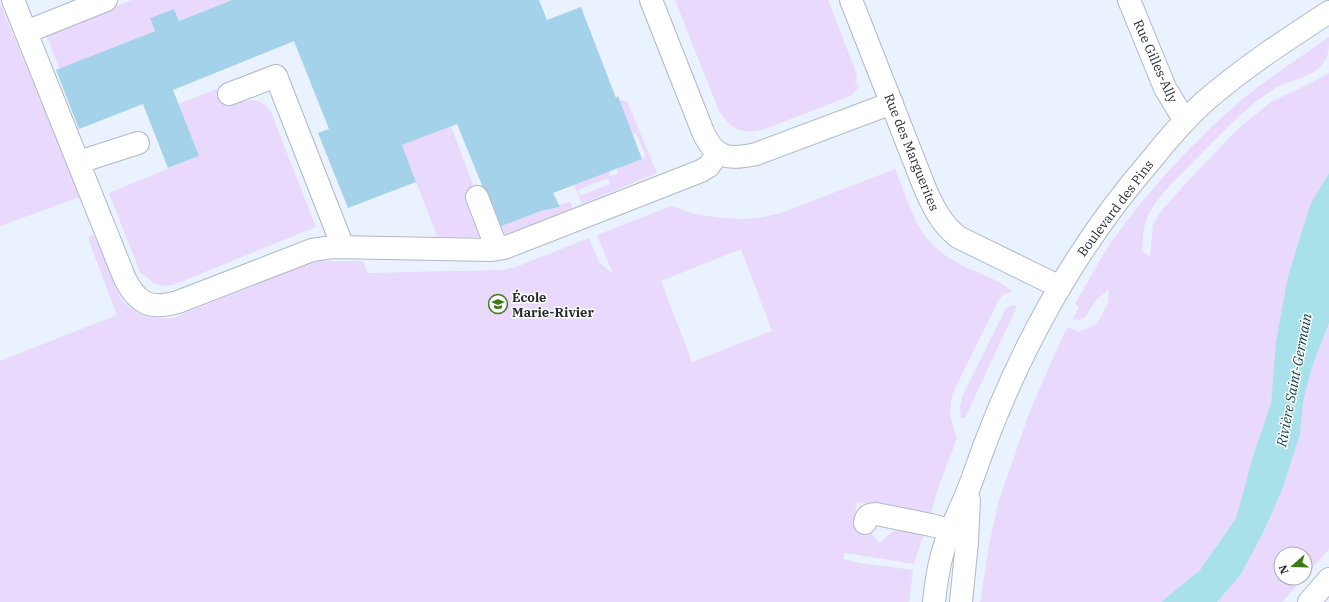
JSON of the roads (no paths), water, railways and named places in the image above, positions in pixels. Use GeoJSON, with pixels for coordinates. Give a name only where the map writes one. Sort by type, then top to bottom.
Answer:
{"type":"FeatureCollection","features":[{"type":"Feature","properties":{"kind":"street"},"geometry":{"type":"LineString","coordinates":[[13,0],[125,279],[136,297],[143,303],[151,306],[167,305],[178,302],[312,250],[324,248],[343,247],[476,250],[497,249],[512,246],[701,171],[709,166],[718,153]]}},
{"type":"Feature","properties":{"kind":"street"},"geometry":{"type":"LineString","coordinates":[[26,32],[106,0]]}},
{"type":"Feature","properties":{"kind":"street"},"geometry":{"type":"LineString","coordinates":[[651,0],[703,132],[711,148],[718,153],[728,156],[742,157],[756,154],[892,102]]}},
{"type":"Feature","properties":{"kind":"street","name":"Rue des Marguerites"},"geometry":{"type":"LineString","coordinates":[[852,0],[934,208],[941,221],[958,237],[1060,287]]}},
{"type":"Feature","properties":{"kind":"street","name":"Rue Gilles-Ally"},"geometry":{"type":"LineString","coordinates":[[1129,0],[1165,88],[1186,121]]}},
{"type":"Feature","properties":{"kind":"street","name":"Boulevard des Pins"},"geometry":{"type":"LineString","coordinates":[[961,602],[959,533],[970,487],[996,415],[1016,371],[1040,322],[1082,251],[1119,198],[1141,171],[1204,103],[1256,61],[1329,12]]}},
{"type":"Feature","properties":{"kind":"street"},"geometry":{"type":"LineString","coordinates":[[229,94],[276,76],[343,247]]}},
{"type":"Feature","properties":{"kind":"street"},"geometry":{"type":"LineString","coordinates":[[78,162],[138,142]]}},
{"type":"Feature","properties":{"kind":"street"},"geometry":{"type":"LineString","coordinates":[[477,197],[497,249]]}},
{"type":"Feature","properties":{"kind":"street"},"geometry":{"type":"LineString","coordinates":[[865,523],[866,518],[876,514],[959,533]]}},
{"type":"Feature","properties":{"kind":"street","name":"Boulevard des Pins"},"geometry":{"type":"LineString","coordinates":[[934,602],[945,547],[959,533]]}},
{"type":"Feature","properties":{"kind":"street"},"geometry":{"type":"LineString","coordinates":[[1309,602],[1329,579]]}},
{"type":"Feature","properties":{"kind":"water","name":"Rivière Saint-Germain"},"geometry":{"type":"Polygon","coordinates":[[[1329,173],[1329,323],[1312,367],[1303,402],[1300,434],[1282,490],[1263,533],[1241,574],[1217,602],[1161,602],[1200,570],[1236,518],[1253,456],[1271,403],[1276,341],[1288,276],[1310,205],[1329,173]]]}},
{"type":"Feature","properties":{"kind":"place","name":"École Marie-Rivier"},"geometry":{"type":"Point","coordinates":[498,304]}}]}
